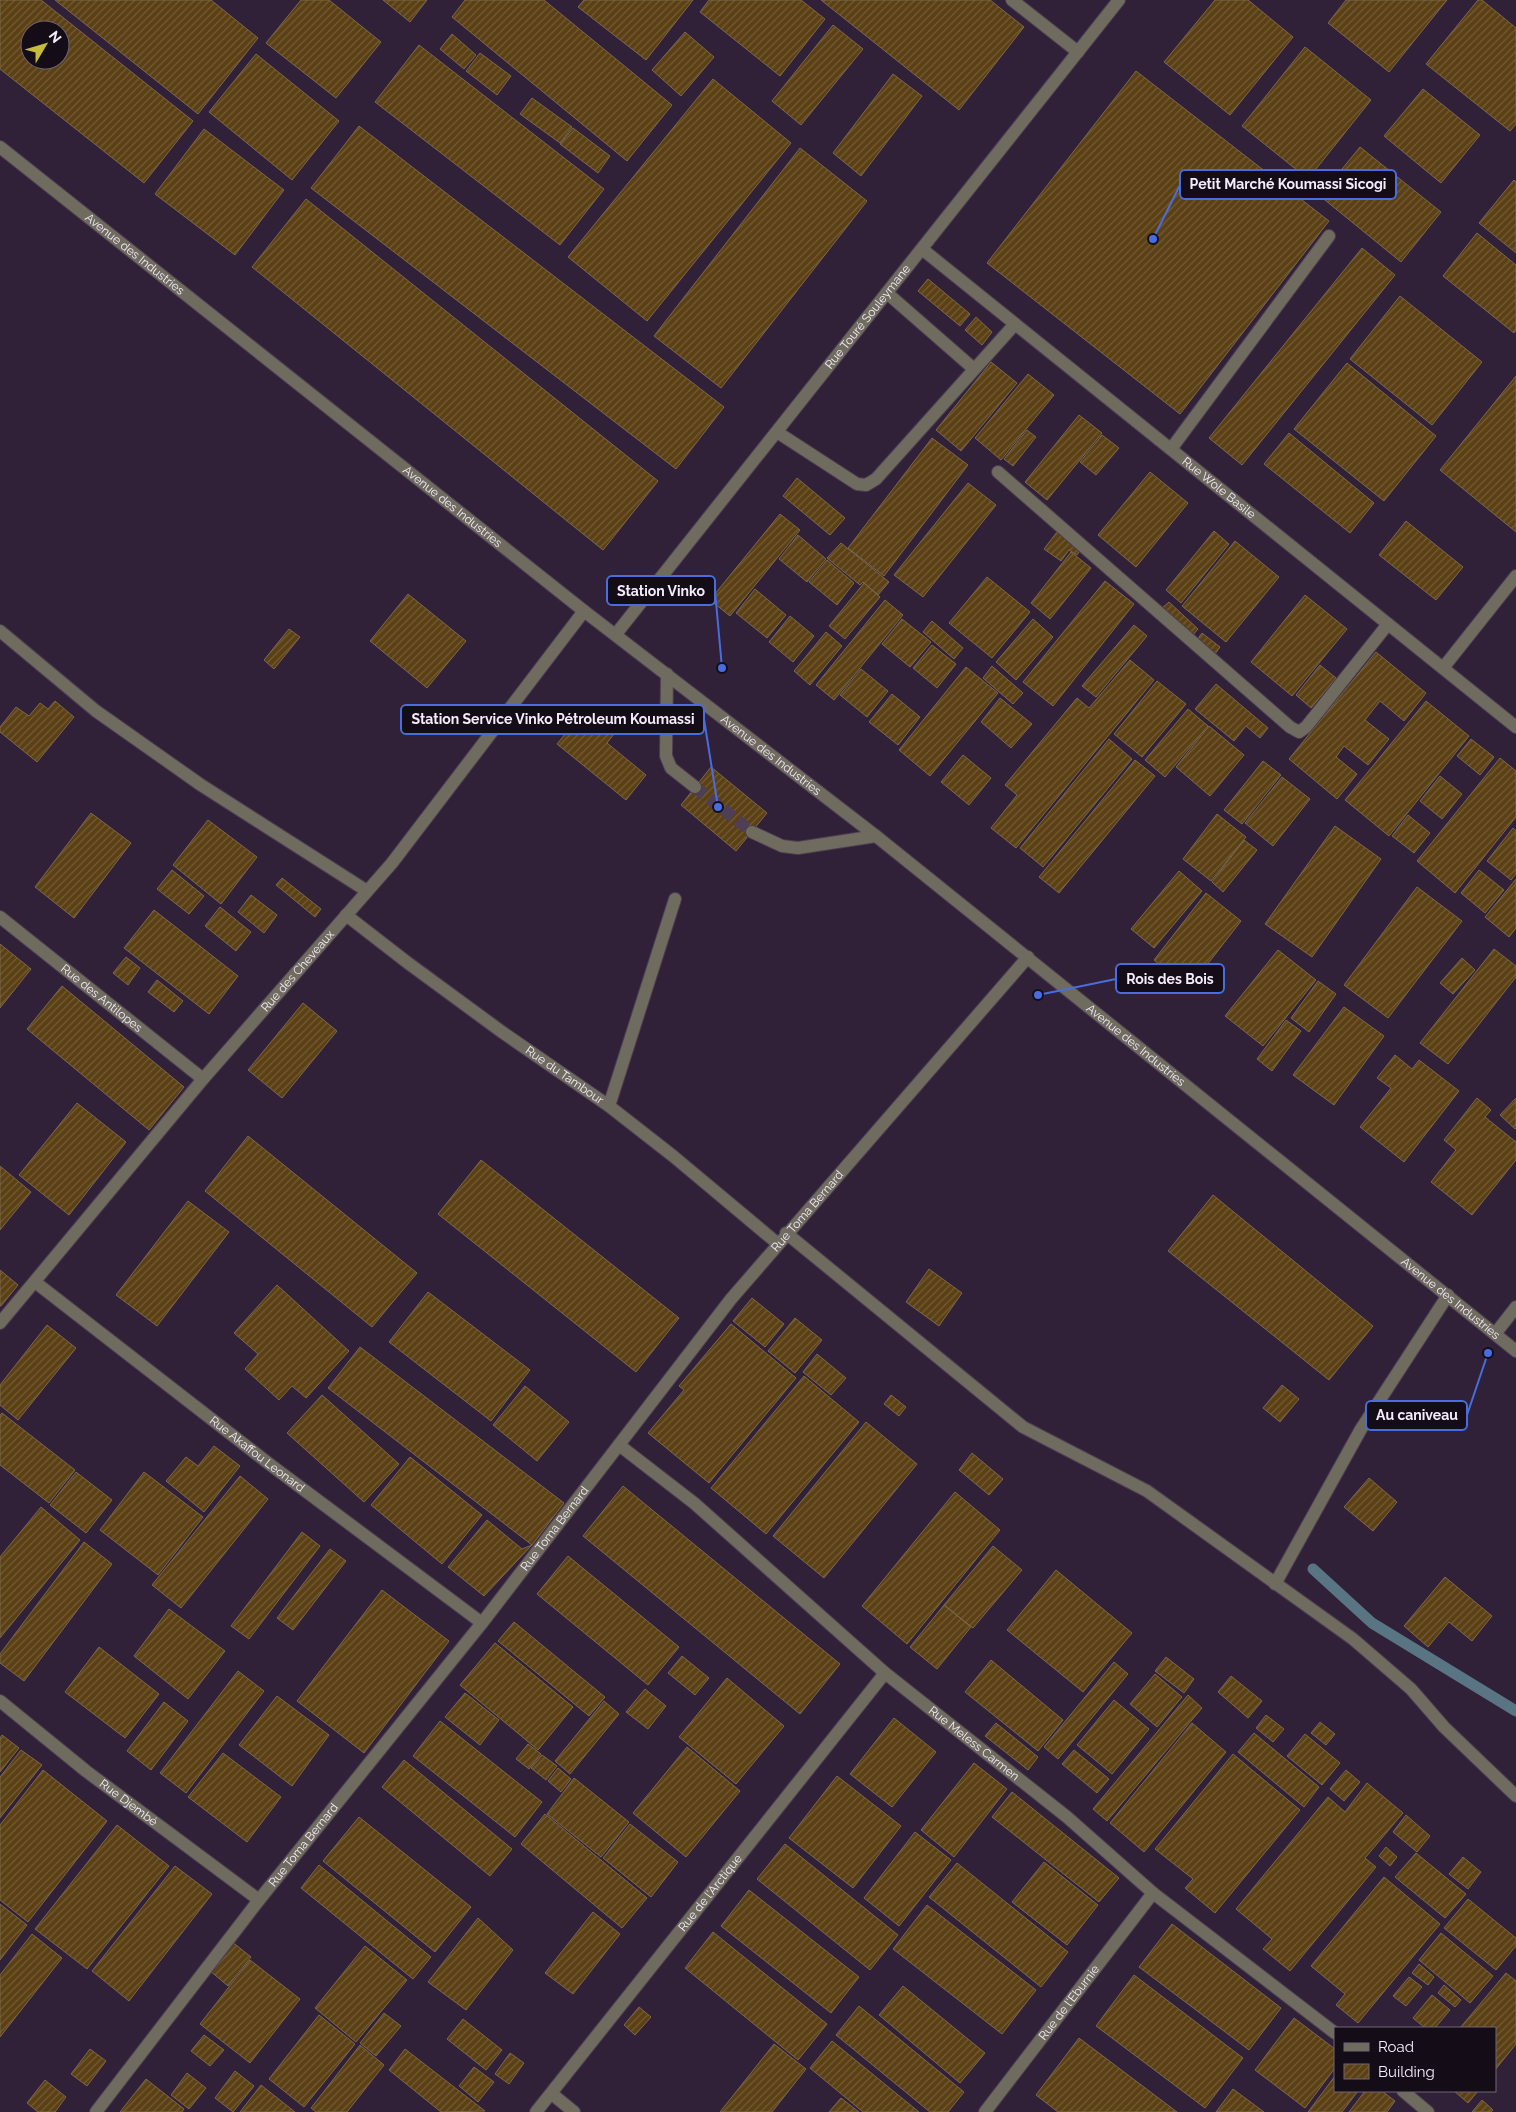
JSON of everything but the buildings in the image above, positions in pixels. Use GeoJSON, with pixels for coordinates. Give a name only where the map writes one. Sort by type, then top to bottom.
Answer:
{"type":"FeatureCollection","features":[{"type":"Feature","properties":{"kind":"street"},"geometry":{"type":"LineString","coordinates":[[1012,0],[1078,52]]}},
{"type":"Feature","properties":{"kind":"street","name":"Rue Touré Souleymane"},"geometry":{"type":"LineString","coordinates":[[616,634],[1119,0]]}},
{"type":"Feature","properties":{"kind":"street","name":"Avenue des Industries"},"geometry":{"type":"LineString","coordinates":[[0,147],[584,610],[876,836],[1516,1351]]}},
{"type":"Feature","properties":{"kind":"street"},"geometry":{"type":"LineString","coordinates":[[1171,449],[1329,236]]}},
{"type":"Feature","properties":{"kind":"street","name":"Rue Wole Basile"},"geometry":{"type":"LineString","coordinates":[[922,249],[1516,727]]}},
{"type":"Feature","properties":{"kind":"street"},"geometry":{"type":"LineString","coordinates":[[886,294],[974,369]]}},
{"type":"Feature","properties":{"kind":"street"},"geometry":{"type":"LineString","coordinates":[[777,432],[857,484],[866,485],[876,479],[1015,324]]}},
{"type":"Feature","properties":{"kind":"street"},"geometry":{"type":"LineString","coordinates":[[998,472],[1290,727],[1299,732],[1306,727],[1388,624]]}},
{"type":"Feature","properties":{"kind":"street"},"geometry":{"type":"LineString","coordinates":[[1443,668],[1516,576]]}},
{"type":"Feature","properties":{"kind":"street","name":"Rue des Cheveaux"},"geometry":{"type":"LineString","coordinates":[[0,1323],[203,1079],[392,863],[584,610]]}},
{"type":"Feature","properties":{"kind":"street"},"geometry":{"type":"LineString","coordinates":[[0,631],[96,711],[201,785],[367,891]]}},
{"type":"Feature","properties":{"kind":"street"},"geometry":{"type":"LineString","coordinates":[[666,674],[666,756],[671,768],[695,787]]}},
{"type":"Feature","properties":{"kind":"street"},"geometry":{"type":"LineString","coordinates":[[752,832],[782,846],[798,848],[876,836]]}},
{"type":"Feature","properties":{"kind":"street"},"geometry":{"type":"LineString","coordinates":[[609,1106],[675,899]]}},
{"type":"Feature","properties":{"kind":"street","name":"Rue du Tambour"},"geometry":{"type":"LineString","coordinates":[[346,914],[408,963],[502,1032],[609,1106],[673,1156],[777,1243]]}},
{"type":"Feature","properties":{"kind":"street","name":"Rue des Antilopes"},"geometry":{"type":"LineString","coordinates":[[0,917],[203,1079]]}},
{"type":"Feature","properties":{"kind":"street","name":"Rue Toma Bernard"},"geometry":{"type":"LineString","coordinates":[[96,2112],[259,1900],[482,1623],[731,1299],[777,1243],[1028,957]]}},
{"type":"Feature","properties":{"kind":"street"},"geometry":{"type":"LineString","coordinates":[[786,1233],[1023,1427],[1147,1491],[1353,1639],[1412,1689],[1444,1727],[1516,1796]]}},
{"type":"Feature","properties":{"kind":"street","name":"Rue Akaffou Leonard"},"geometry":{"type":"LineString","coordinates":[[35,1282],[272,1466],[482,1623]]}},
{"type":"Feature","properties":{"kind":"street"},"geometry":{"type":"LineString","coordinates":[[1275,1584],[1361,1428],[1448,1295]]}},
{"type":"Feature","properties":{"kind":"street"},"geometry":{"type":"LineString","coordinates":[[1494,1334],[1516,1306]]}},
{"type":"Feature","properties":{"kind":"street","name":"Rue Meless Carmen"},"geometry":{"type":"LineString","coordinates":[[619,1445],[694,1503],[885,1673],[1067,1817],[1154,1893],[1334,2033]]}},
{"type":"Feature","properties":{"kind":"street","name":"Rue de l'Arctique"},"geometry":{"type":"LineString","coordinates":[[536,2112],[885,1673]]}},
{"type":"Feature","properties":{"kind":"street","name":"Rue Djembé"},"geometry":{"type":"LineString","coordinates":[[0,1701],[86,1770],[259,1900]]}},
{"type":"Feature","properties":{"kind":"street","name":"Rue de l'Eburnie"},"geometry":{"type":"LineString","coordinates":[[984,2112],[1154,1893]]}},
{"type":"Feature","properties":{"kind":"street"},"geometry":{"type":"LineString","coordinates":[[1404,2092],[1428,2112]]}},
{"type":"Feature","properties":{"kind":"street"},"geometry":{"type":"LineString","coordinates":[[552,2094],[574,2112]]}},
{"type":"Feature","properties":{"kind":"waterway"},"geometry":{"type":"LineString","coordinates":[[1313,1569],[1372,1623],[1516,1711]]}},
{"type":"Feature","properties":{"kind":"tunnel"},"geometry":{"type":"LineString","coordinates":[[695,787],[752,832]]}},
{"type":"Feature","properties":{"kind":"place","name":"Petit Marché Koumassi Sicogi"},"geometry":{"type":"Point","coordinates":[1153,239]}},
{"type":"Feature","properties":{"kind":"place","name":"Station Vinko"},"geometry":{"type":"Point","coordinates":[722,668]}},
{"type":"Feature","properties":{"kind":"place","name":"Station Service Vinko Pétroleum Koumassi"},"geometry":{"type":"Point","coordinates":[718,807]}},
{"type":"Feature","properties":{"kind":"place","name":"Rois des Bois"},"geometry":{"type":"Point","coordinates":[1038,995]}},
{"type":"Feature","properties":{"kind":"place","name":"Au caniveau"},"geometry":{"type":"Point","coordinates":[1488,1353]}}]}
